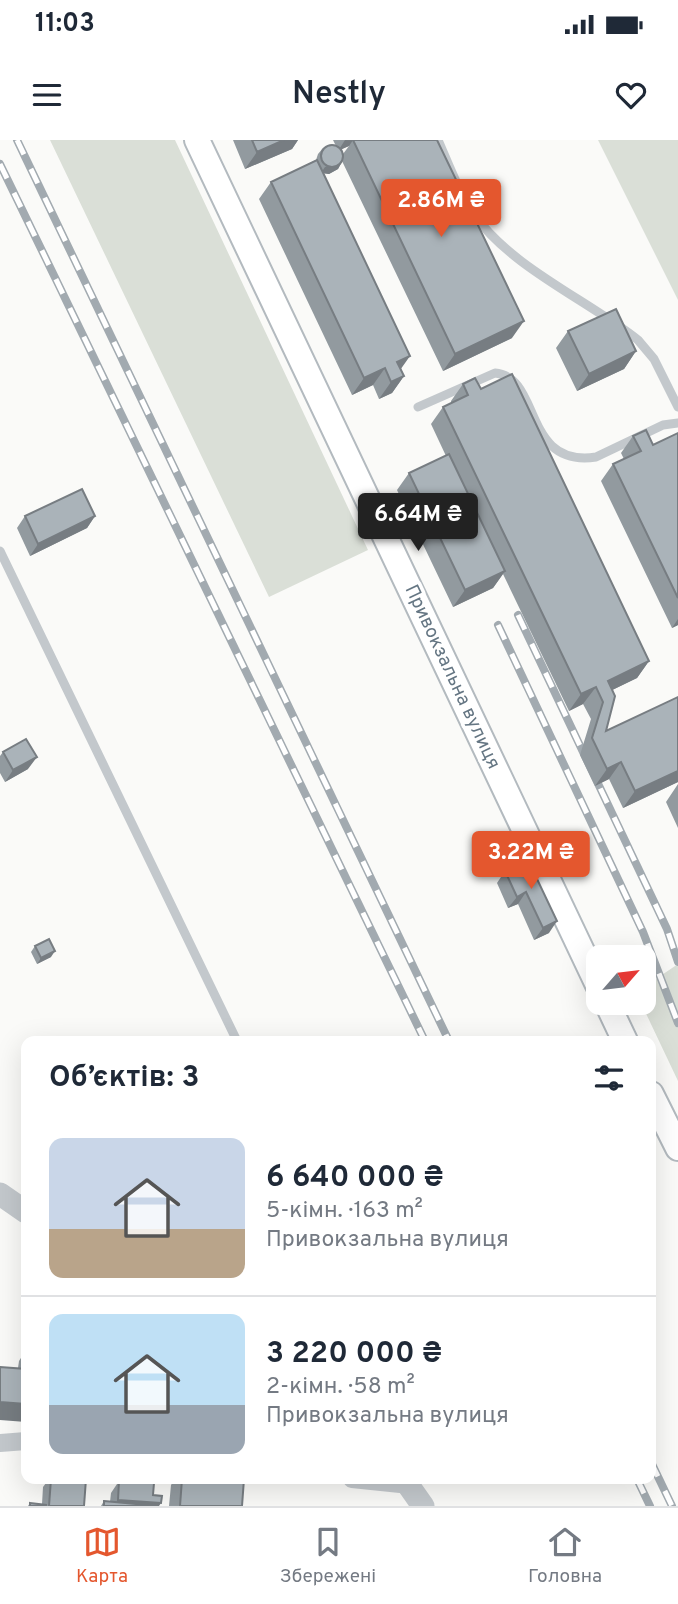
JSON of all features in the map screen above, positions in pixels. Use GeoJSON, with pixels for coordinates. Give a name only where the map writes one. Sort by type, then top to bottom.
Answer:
{"type":"FeatureCollection","features":[{"type":"Feature","properties":{"kind":"main road","name":"Привокзальна вулиця"},"geometry":{"type":"LineString","coordinates":[[197,140],[586,960]]}},
{"type":"Feature","properties":{"kind":"main road"},"geometry":{"type":"LineString","coordinates":[[613,1015],[623,1036]]}},
{"type":"Feature","properties":{"kind":"main road"},"geometry":{"type":"LineString","coordinates":[[656,1104],[678,1148]]}},
{"type":"Feature","properties":{"kind":"street"},"geometry":{"type":"LineString","coordinates":[[0,1194],[21,1209]]}},
{"type":"Feature","properties":{"kind":"street"},"geometry":{"type":"LineString","coordinates":[[0,1443],[21,1441]]}},
{"type":"Feature","properties":{"kind":"street"},"geometry":{"type":"LineString","coordinates":[[408,1484],[423,1506]]}},
{"type":"Feature","properties":{"kind":"lane"},"geometry":{"type":"LineString","coordinates":[[438,140],[475,216],[487,230],[512,253],[638,340],[654,359],[678,407]]}},
{"type":"Feature","properties":{"kind":"lane"},"geometry":{"type":"LineString","coordinates":[[418,408],[495,373],[502,374],[515,380],[539,427],[557,451],[588,458],[596,457],[663,425],[678,423]]}},
{"type":"Feature","properties":{"kind":"lane"},"geometry":{"type":"LineString","coordinates":[[0,551],[235,1036]]}},
{"type":"Feature","properties":{"kind":"shaded area"},"geometry":{"type":"Polygon","coordinates":[[[50,140],[175,140],[368,550],[269,597],[50,140]]]}},
{"type":"Feature","properties":{"kind":"shaded area"},"geometry":{"type":"Polygon","coordinates":[[[598,140],[678,140],[678,300],[598,140]]]}},
{"type":"Feature","properties":{"kind":"shaded area"},"geometry":{"type":"Polygon","coordinates":[[[678,964],[678,1081],[647,1015],[656,1015],[656,979],[678,964]]]}},
{"type":"Feature","properties":{"kind":"building"},"geometry":{"type":"Polygon","coordinates":[[[252,140],[284,140],[257,152],[252,140]]]}},
{"type":"Feature","properties":{"kind":"building"},"geometry":{"type":"Polygon","coordinates":[[[353,140],[437,140],[524,321],[455,354],[353,140]]]}},
{"type":"Feature","properties":{"kind":"building"},"geometry":{"type":"Polygon","coordinates":[[[328,145],[336,145],[343,152],[343,160],[336,167],[328,167],[321,160],[321,152],[328,145]]]}},
{"type":"Feature","properties":{"kind":"building"},"geometry":{"type":"Polygon","coordinates":[[[317,160],[410,356],[397,362],[404,376],[391,382],[385,368],[364,378],[271,182],[317,160]]]}},
{"type":"Feature","properties":{"kind":"building"},"geometry":{"type":"Polygon","coordinates":[[[616,309],[636,351],[589,374],[568,331],[616,309]]]}},
{"type":"Feature","properties":{"kind":"building"},"geometry":{"type":"Polygon","coordinates":[[[512,374],[649,661],[608,681],[615,696],[606,731],[678,697],[678,771],[635,791],[621,762],[607,769],[592,738],[603,702],[596,687],[581,694],[443,407],[468,395],[463,384],[475,378],[481,389],[512,374]]]}},
{"type":"Feature","properties":{"kind":"building"},"geometry":{"type":"Polygon","coordinates":[[[646,430],[653,445],[678,433],[678,598],[613,464],[641,451],[633,436],[646,430]]]}},
{"type":"Feature","properties":{"kind":"building"},"geometry":{"type":"Polygon","coordinates":[[[449,454],[505,571],[465,590],[409,473],[449,454]]]}},
{"type":"Feature","properties":{"kind":"building"},"geometry":{"type":"Polygon","coordinates":[[[82,489],[95,516],[38,544],[25,516],[82,489]]]}},
{"type":"Feature","properties":{"kind":"building"},"geometry":{"type":"Polygon","coordinates":[[[26,739],[37,757],[13,770],[3,752],[26,739]]]}},
{"type":"Feature","properties":{"kind":"building"},"geometry":{"type":"Polygon","coordinates":[[[528,860],[557,921],[543,928],[526,892],[517,897],[505,871],[528,860]]]}},
{"type":"Feature","properties":{"kind":"building"},"geometry":{"type":"Polygon","coordinates":[[[49,939],[55,951],[41,958],[35,946],[49,939]]]}},
{"type":"Feature","properties":{"kind":"building"},"geometry":{"type":"Polygon","coordinates":[[[0,1367],[21,1369],[21,1404],[0,1402],[0,1367]]]}},
{"type":"Feature","properties":{"kind":"building"},"geometry":{"type":"Polygon","coordinates":[[[51,1484],[86,1484],[84,1506],[49,1506],[51,1484]]]}},
{"type":"Feature","properties":{"kind":"building"},"geometry":{"type":"Polygon","coordinates":[[[119,1484],[154,1484],[153,1495],[162,1496],[161,1503],[118,1500],[119,1484]]]}},
{"type":"Feature","properties":{"kind":"building"},"geometry":{"type":"Polygon","coordinates":[[[182,1484],[244,1484],[242,1506],[180,1506],[182,1484]]]}},
{"type":"Feature","properties":{"kind":"building"},"geometry":{"type":"Polygon","coordinates":[[[104,1501],[136,1504],[136,1506],[104,1506],[104,1501]]]}},
{"type":"Feature","properties":{"kind":"building"},"geometry":{"type":"Polygon","coordinates":[[[30,1503],[46,1505],[46,1506],[30,1506],[30,1503]]]}},
{"type":"Feature","properties":{"kind":"railway"},"geometry":{"type":"LineString","coordinates":[[17,140],[447,1036]]}},
{"type":"Feature","properties":{"kind":"railway"},"geometry":{"type":"LineString","coordinates":[[0,164],[423,1036]]}},
{"type":"Feature","properties":{"kind":"railway"},"geometry":{"type":"LineString","coordinates":[[518,615],[667,929],[678,962]]}},
{"type":"Feature","properties":{"kind":"railway"},"geometry":{"type":"LineString","coordinates":[[498,625],[643,932],[678,1023]]}},
{"type":"Feature","properties":{"kind":"railway"},"geometry":{"type":"LineString","coordinates":[[656,1472],[672,1506]]}},
{"type":"Feature","properties":{"kind":"railway"},"geometry":{"type":"LineString","coordinates":[[639,1484],[650,1506]]}}]}
